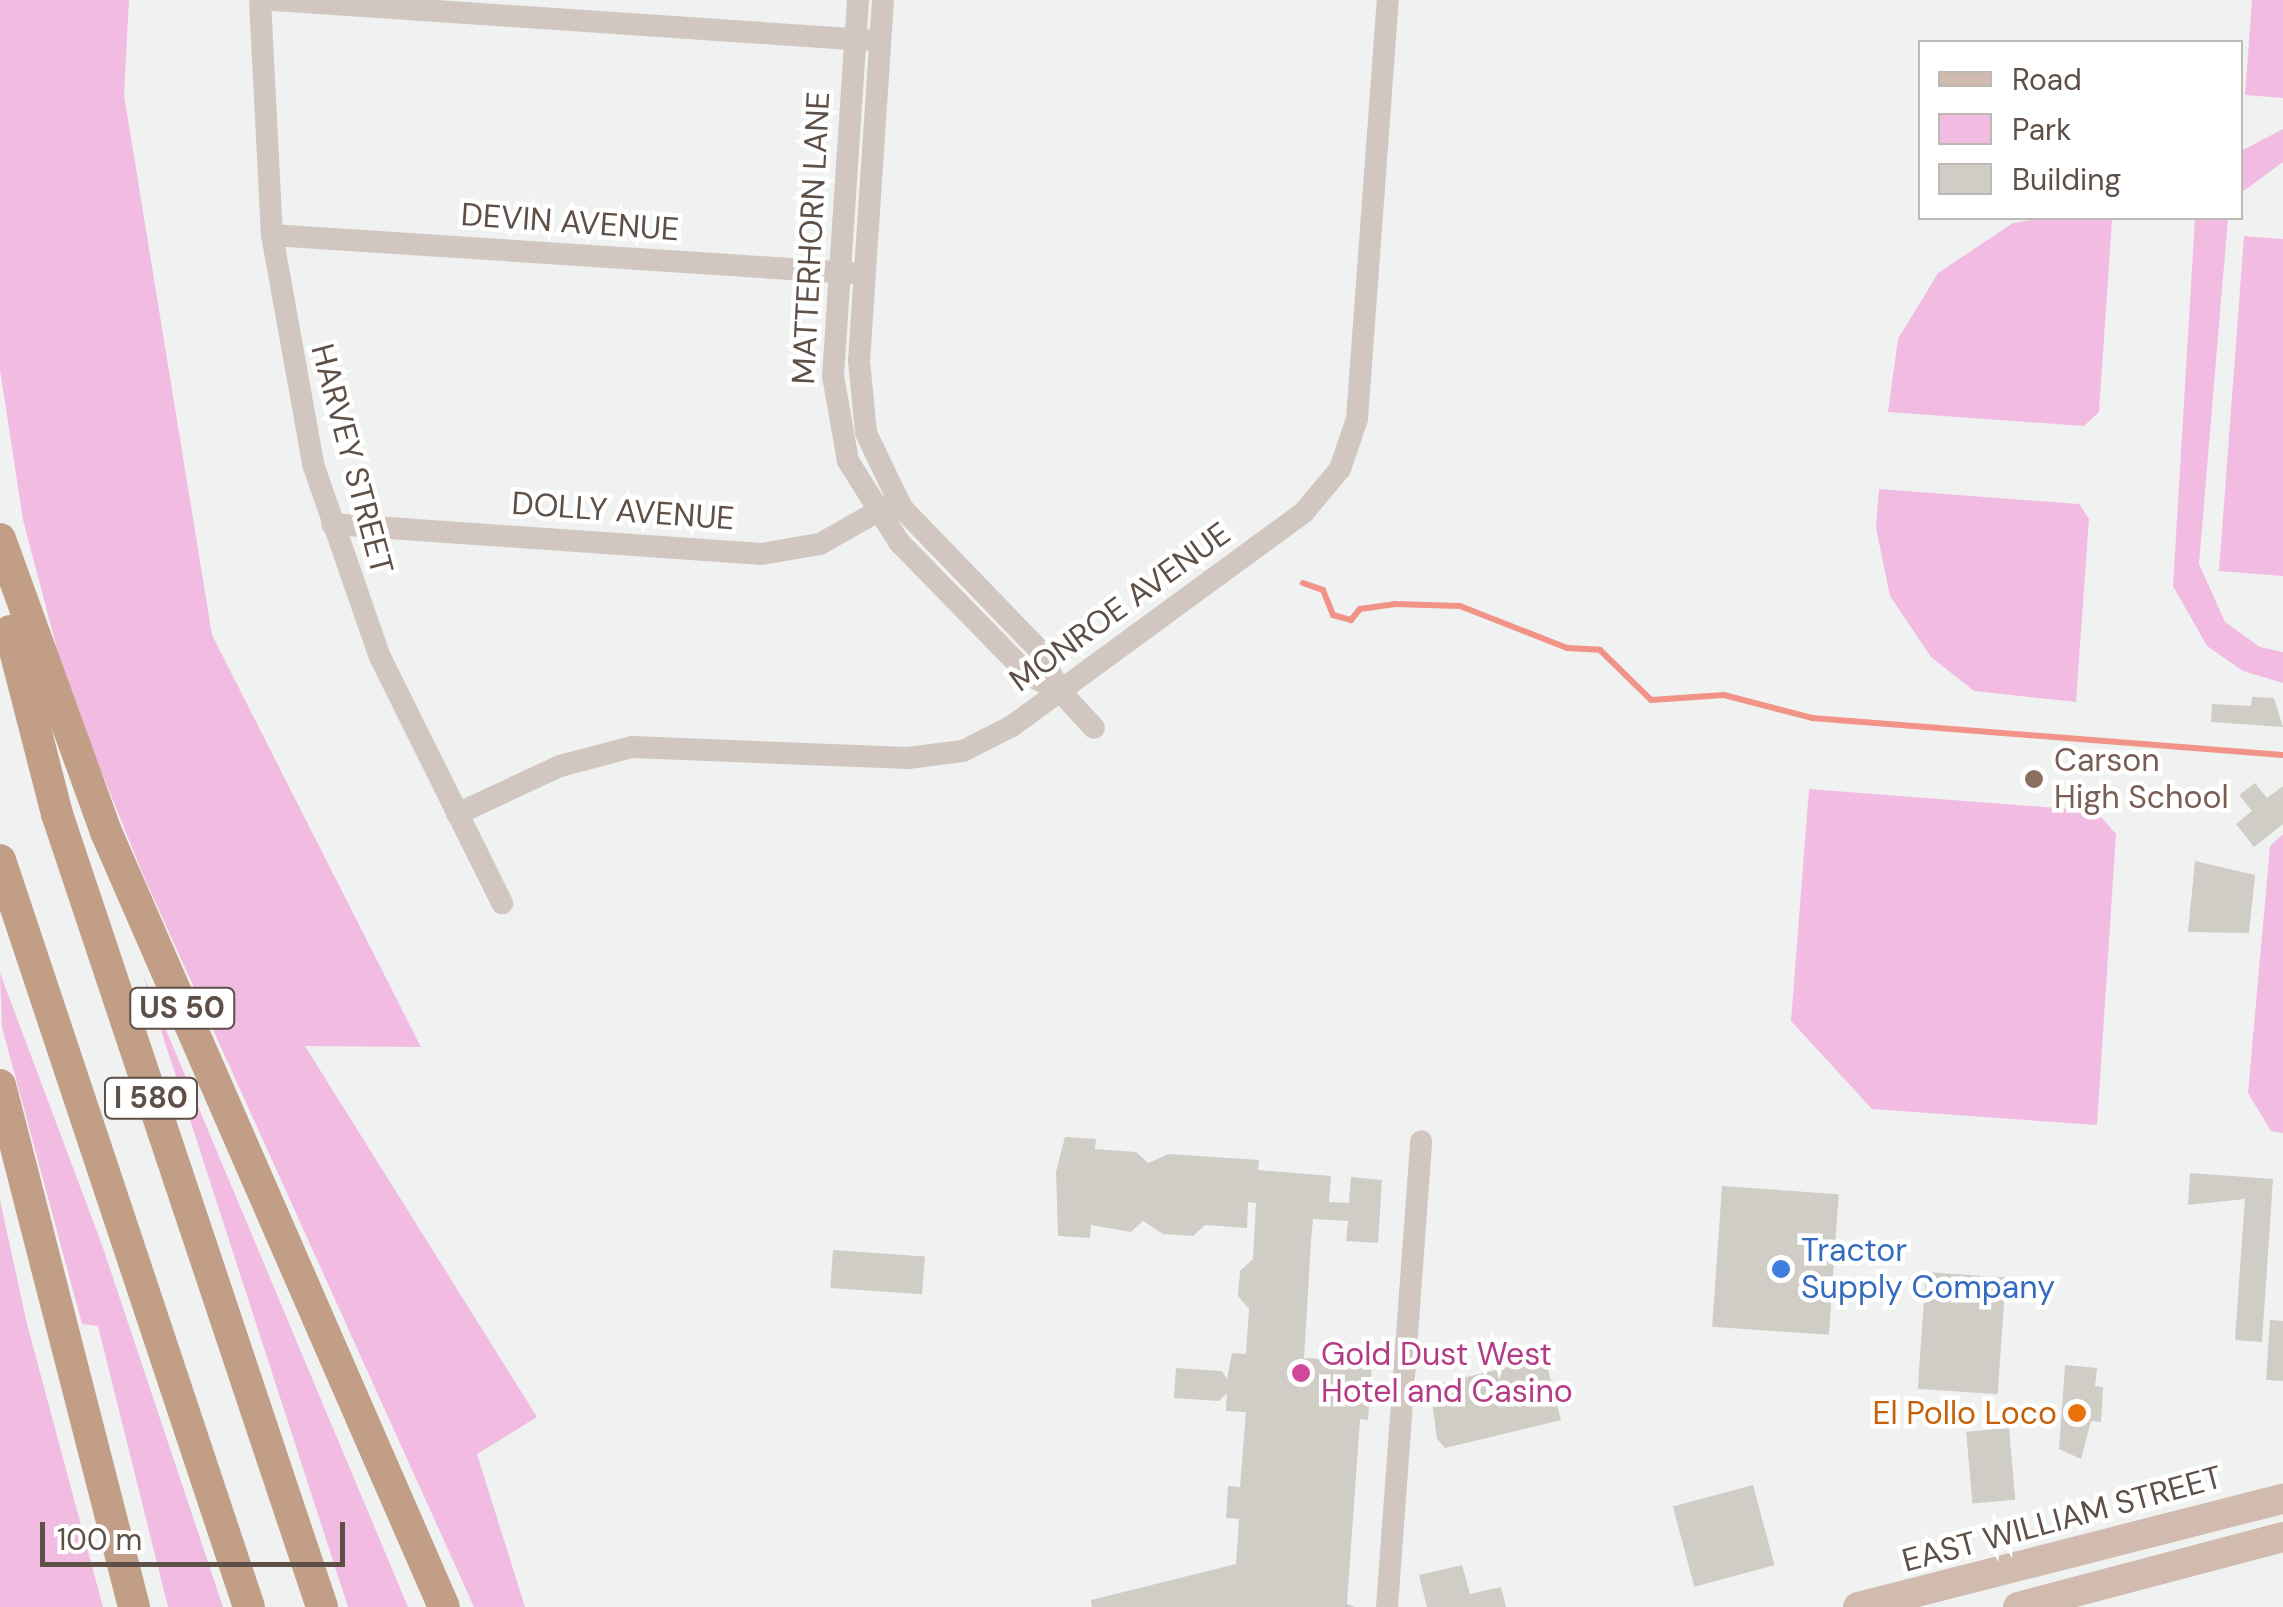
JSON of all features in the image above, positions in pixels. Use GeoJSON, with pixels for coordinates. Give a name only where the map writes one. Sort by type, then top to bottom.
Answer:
{"type":"FeatureCollection","features":[{"type":"Feature","properties":{"kind":"highway","name":"US 50"},"geometry":{"type":"LineString","coordinates":[[0,539],[106,832],[444,1607]]}},
{"type":"Feature","properties":{"kind":"highway","name":"I 580"},"geometry":{"type":"LineString","coordinates":[[0,583],[57,814],[322,1607]]}},
{"type":"Feature","properties":{"kind":"highway","name":"I 580"},"geometry":{"type":"LineString","coordinates":[[0,860],[249,1607]]}},
{"type":"Feature","properties":{"kind":"highway"},"geometry":{"type":"LineString","coordinates":[[0,1085],[134,1607]]}},
{"type":"Feature","properties":{"kind":"main road","name":"EAST WILLIAM STREET"},"geometry":{"type":"LineString","coordinates":[[1858,1607],[1929,1598],[2283,1499]]}},
{"type":"Feature","properties":{"kind":"main road"},"geometry":{"type":"LineString","coordinates":[[2018,1607],[2283,1537]]}},
{"type":"Feature","properties":{"kind":"street","name":"HARVEY STREET"},"geometry":{"type":"LineString","coordinates":[[260,0],[272,235],[290,366],[332,524],[380,657],[502,903]]}},
{"type":"Feature","properties":{"kind":"street"},"geometry":{"type":"LineString","coordinates":[[274,0],[880,41]]}},
{"type":"Feature","properties":{"kind":"street","name":"MATTERHORN LANE"},"geometry":{"type":"LineString","coordinates":[[858,0],[835,402],[848,460],[876,512],[1021,668],[1060,692],[1094,728]]}},
{"type":"Feature","properties":{"kind":"street","name":"MATTERHORN LANE"},"geometry":{"type":"LineString","coordinates":[[882,0],[864,274],[862,414],[896,499],[1039,650],[1060,692]]}},
{"type":"Feature","properties":{"kind":"street","name":"MONROE AVENUE"},"geometry":{"type":"LineString","coordinates":[[457,814],[560,766],[632,746],[944,756],[996,736],[1304,512],[1340,469],[1357,419],[1388,0]]}},
{"type":"Feature","properties":{"kind":"street","name":"DEVIN AVENUE"},"geometry":{"type":"LineString","coordinates":[[272,235],[864,274]]}},
{"type":"Feature","properties":{"kind":"street","name":"DOLLY AVENUE"},"geometry":{"type":"LineString","coordinates":[[332,524],[762,554],[820,544],[896,499]]}},
{"type":"Feature","properties":{"kind":"street"},"geometry":{"type":"LineString","coordinates":[[1387,1607],[1421,1141]]}},
{"type":"Feature","properties":{"kind":"green space"},"geometry":{"type":"Polygon","coordinates":[[[0,0],[129,0],[124,95],[212,635],[421,1047],[305,1046],[537,1417],[477,1454],[525,1607],[474,1607],[144,877],[67,687],[23,520],[0,370],[0,0]]]}},
{"type":"Feature","properties":{"kind":"green space"},"geometry":{"type":"Polygon","coordinates":[[[2252,0],[2283,0],[2283,98],[2245,95],[2252,0]]]}},
{"type":"Feature","properties":{"kind":"green space"},"geometry":{"type":"Polygon","coordinates":[[[2283,129],[2283,162],[2243,192],[2243,150],[2283,129]]]}},
{"type":"Feature","properties":{"kind":"green space"},"geometry":{"type":"Polygon","coordinates":[[[2112,220],[2099,412],[2084,426],[1888,412],[1898,339],[1938,273],[2013,223],[2112,220]]]}},
{"type":"Feature","properties":{"kind":"green space"},"geometry":{"type":"Polygon","coordinates":[[[2195,220],[2228,220],[2199,564],[2225,622],[2260,647],[2283,652],[2283,683],[2243,671],[2207,646],[2173,586],[2195,220]]]}},
{"type":"Feature","properties":{"kind":"green space"},"geometry":{"type":"Polygon","coordinates":[[[2244,236],[2283,239],[2283,576],[2219,571],[2244,236]]]}},
{"type":"Feature","properties":{"kind":"green space"},"geometry":{"type":"Polygon","coordinates":[[[1879,489],[2079,504],[2089,519],[2076,702],[1974,691],[1931,657],[1890,596],[1876,528],[1879,489]]]}},
{"type":"Feature","properties":{"kind":"green space"},"geometry":{"type":"Polygon","coordinates":[[[1809,789],[2096,811],[2116,834],[2097,1125],[1872,1109],[1791,1021],[1809,789]]]}},
{"type":"Feature","properties":{"kind":"green space"},"geometry":{"type":"Polygon","coordinates":[[[2283,834],[2283,1133],[2271,1131],[2248,1093],[2270,846],[2283,834]]]}},
{"type":"Feature","properties":{"kind":"green space"},"geometry":{"type":"Polygon","coordinates":[[[0,973],[102,1245],[223,1607],[168,1607],[98,1326],[82,1324],[2,1027],[0,973]]]}},
{"type":"Feature","properties":{"kind":"green space"},"geometry":{"type":"Polygon","coordinates":[[[143,975],[408,1607],[348,1607],[143,975]]]}},
{"type":"Feature","properties":{"kind":"green space"},"geometry":{"type":"Polygon","coordinates":[[[0,1200],[27,1324],[103,1607],[0,1607],[0,1200]]]}},
{"type":"Feature","properties":{"kind":"building"},"geometry":{"type":"Polygon","coordinates":[[[2252,697],[2274,698],[2283,727],[2211,722],[2212,704],[2251,706],[2252,697]]]}},
{"type":"Feature","properties":{"kind":"building"},"geometry":{"type":"Polygon","coordinates":[[[2255,783],[2267,798],[2283,786],[2283,824],[2254,847],[2236,824],[2252,811],[2239,795],[2255,783]]]}},
{"type":"Feature","properties":{"kind":"building"},"geometry":{"type":"Polygon","coordinates":[[[2195,861],[2255,875],[2249,933],[2188,932],[2195,861]]]}},
{"type":"Feature","properties":{"kind":"building","name":"Gold Dust West Hotel and Casino"},"geometry":{"type":"Polygon","coordinates":[[[1065,1137],[1096,1139],[1095,1149],[1136,1152],[1148,1163],[1169,1154],[1259,1160],[1258,1170],[1331,1176],[1329,1202],[1349,1203],[1351,1177],[1382,1180],[1378,1243],[1346,1241],[1348,1221],[1313,1219],[1311,1242],[1304,1358],[1372,1362],[1368,1420],[1360,1419],[1347,1604],[1355,1607],[1092,1607],[1091,1600],[1236,1564],[1239,1519],[1226,1518],[1228,1486],[1240,1487],[1246,1412],[1226,1411],[1227,1393],[1219,1401],[1174,1398],[1176,1368],[1222,1371],[1227,1379],[1232,1353],[1246,1354],[1249,1309],[1238,1296],[1240,1271],[1253,1259],[1256,1203],[1248,1202],[1247,1228],[1205,1225],[1193,1236],[1163,1234],[1143,1221],[1131,1232],[1091,1225],[1090,1238],[1058,1236],[1056,1172],[1065,1137]]]}},
{"type":"Feature","properties":{"kind":"building"},"geometry":{"type":"Polygon","coordinates":[[[2190,1173],[2273,1179],[2262,1342],[2235,1340],[2245,1199],[2188,1205],[2190,1173]]]}},
{"type":"Feature","properties":{"kind":"building"},"geometry":{"type":"Polygon","coordinates":[[[1722,1186],[1839,1194],[1829,1335],[1712,1327],[1722,1186]]]}},
{"type":"Feature","properties":{"kind":"building"},"geometry":{"type":"Polygon","coordinates":[[[833,1250],[925,1256],[922,1294],[830,1288],[833,1250]]]}},
{"type":"Feature","properties":{"kind":"building"},"geometry":{"type":"Polygon","coordinates":[[[1926,1272],[2006,1278],[1998,1394],[1918,1389],[1926,1272]]]}},
{"type":"Feature","properties":{"kind":"building"},"geometry":{"type":"Polygon","coordinates":[[[2270,1320],[2283,1321],[2283,1381],[2266,1380],[2270,1320]]]}},
{"type":"Feature","properties":{"kind":"building"},"geometry":{"type":"Polygon","coordinates":[[[1545,1358],[1561,1420],[1445,1448],[1437,1439],[1430,1386],[1545,1358]]]}},
{"type":"Feature","properties":{"kind":"building"},"geometry":{"type":"Polygon","coordinates":[[[2065,1365],[2097,1368],[2095,1386],[2103,1387],[2101,1422],[2091,1421],[2081,1459],[2059,1449],[2065,1365]]]}},
{"type":"Feature","properties":{"kind":"building"},"geometry":{"type":"Polygon","coordinates":[[[2009,1428],[2015,1500],[1972,1503],[1966,1432],[2009,1428]]]}},
{"type":"Feature","properties":{"kind":"building"},"geometry":{"type":"Polygon","coordinates":[[[1753,1485],[1774,1565],[1694,1587],[1673,1506],[1753,1485]]]}},
{"type":"Feature","properties":{"kind":"building"},"geometry":{"type":"Polygon","coordinates":[[[1462,1565],[1470,1594],[1501,1587],[1506,1607],[1427,1607],[1419,1575],[1462,1565]]]}},
{"type":"Feature","properties":{"kind":"waterway"},"geometry":{"type":"LineString","coordinates":[[1303,583],[1323,590],[1333,615],[1351,620],[1360,609],[1394,604],[1460,606],[1567,648],[1600,650],[1651,700],[1724,695],[1812,718],[2283,755]]}},
{"type":"Feature","properties":{"kind":"place","name":"Carson High School"},"geometry":{"type":"Point","coordinates":[2034,779]}},
{"type":"Feature","properties":{"kind":"place","name":"Tractor Supply Company"},"geometry":{"type":"Point","coordinates":[1781,1269]}},
{"type":"Feature","properties":{"kind":"place","name":"Gold Dust West Hotel and Casino"},"geometry":{"type":"Point","coordinates":[1301,1373]}},
{"type":"Feature","properties":{"kind":"place","name":"El Pollo Loco"},"geometry":{"type":"Point","coordinates":[2077,1413]}}]}
